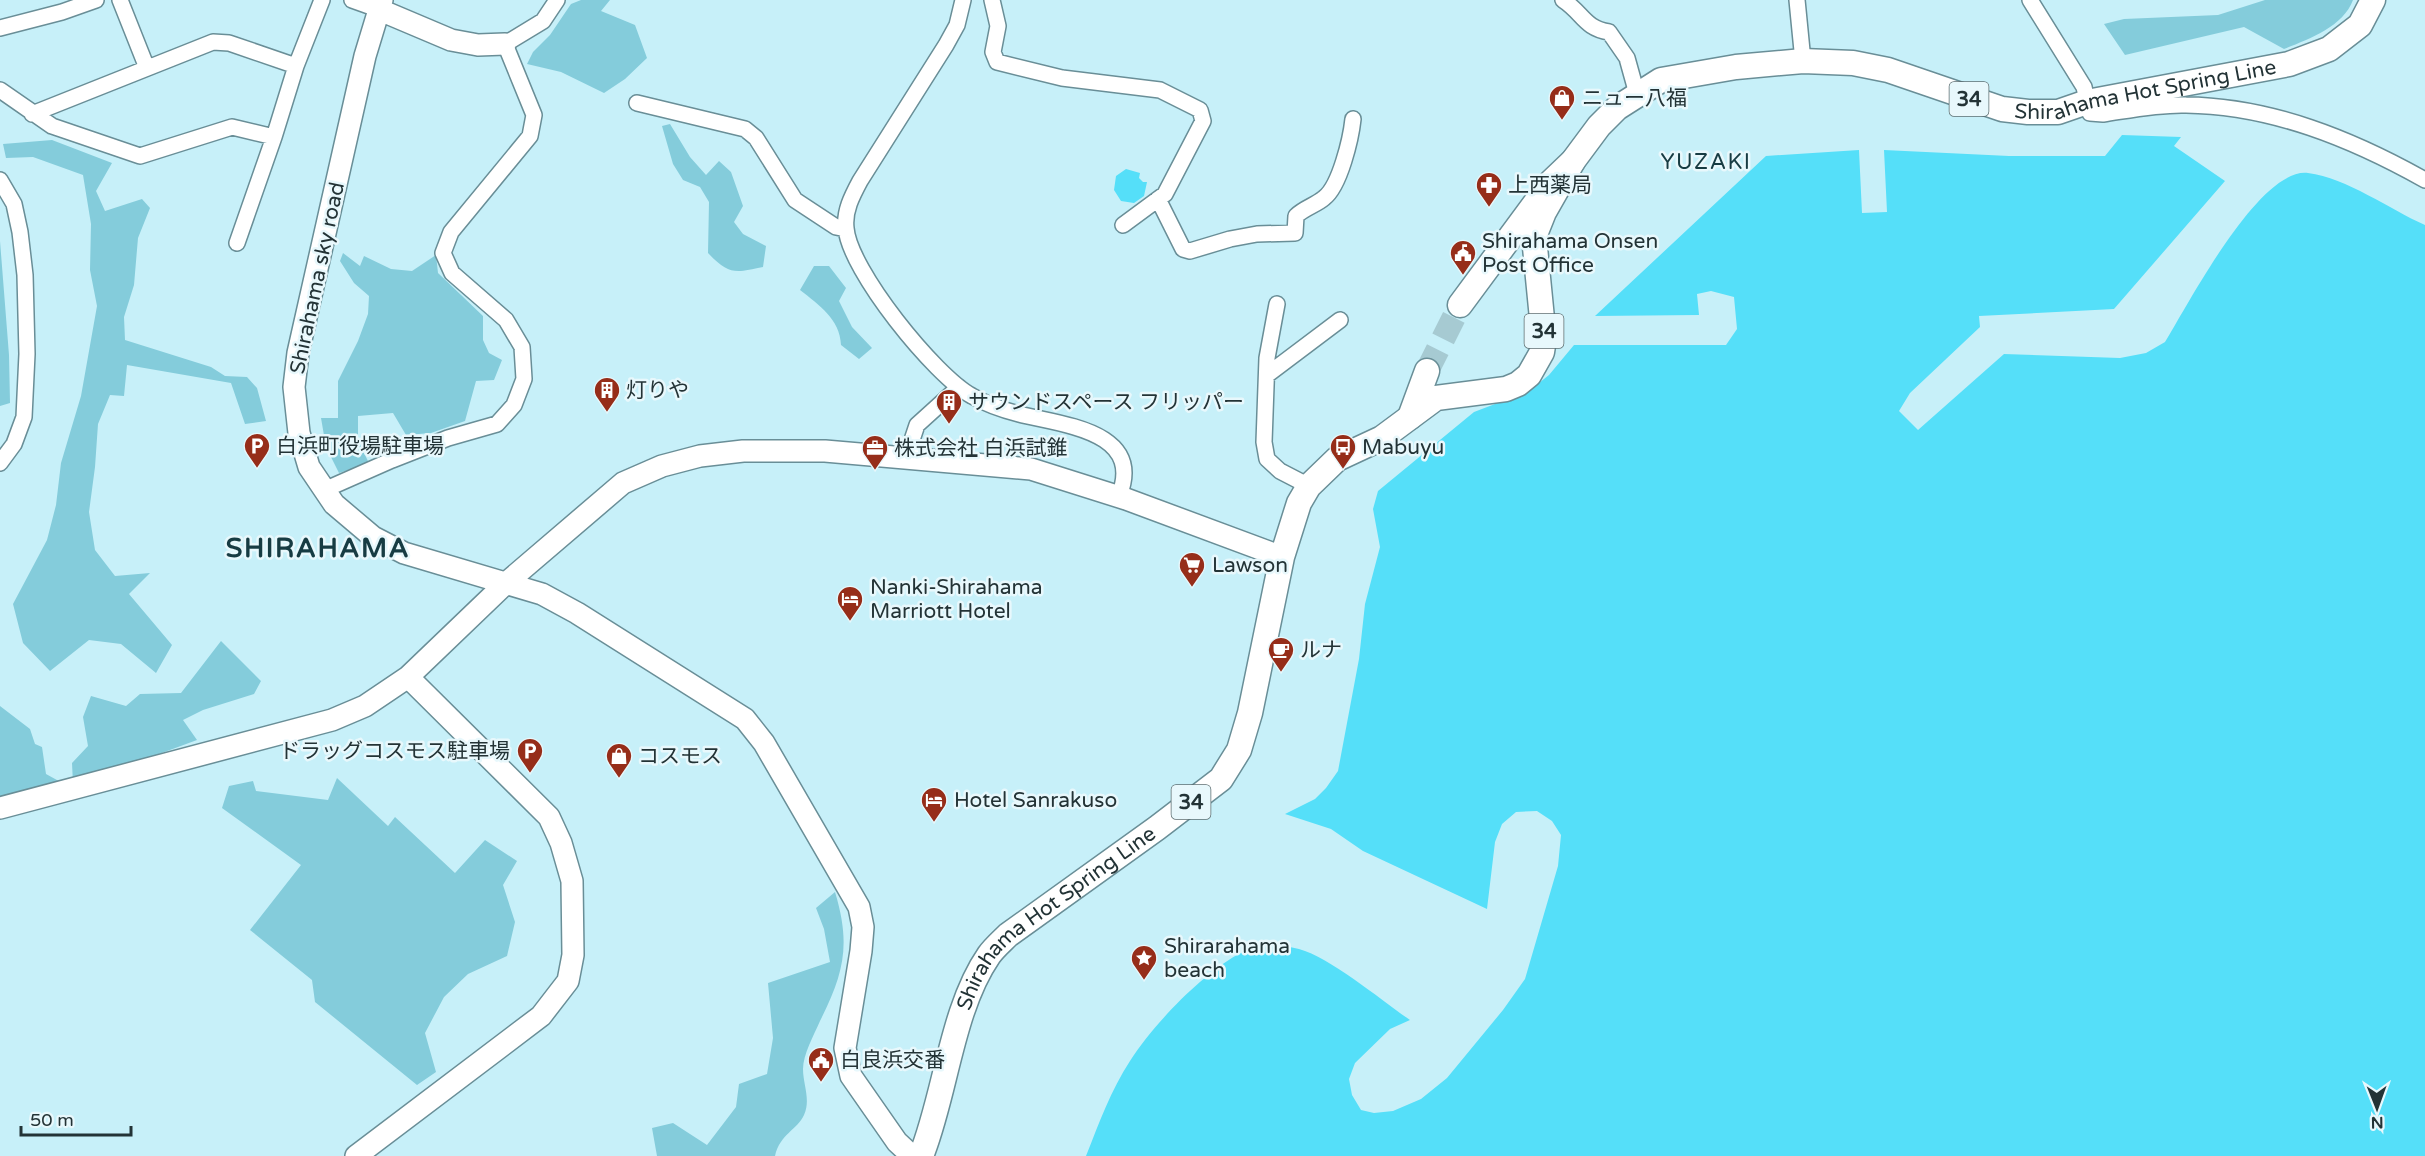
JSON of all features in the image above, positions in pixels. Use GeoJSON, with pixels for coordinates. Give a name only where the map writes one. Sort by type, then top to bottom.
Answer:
{"type":"FeatureCollection","features":[{"type":"Feature","properties":{"kind":"main road","name":"Shirahama Hot Spring Line"},"geometry":{"type":"LineString","coordinates":[[921,1156],[930,1133],[963,1012],[976,977],[991,953],[1008,935],[1221,779],[1239,750],[1250,713],[1282,557],[1299,503],[1309,486],[1337,459],[1382,438],[1436,398],[1490,392],[1518,384],[1529,375],[1537,363],[1544,339],[1534,237],[1544,212],[1573,161],[1599,126],[1617,108],[1661,80],[1803,61],[1853,63],[1888,70],[2002,109],[2028,112],[2058,111],[2087,102],[2289,64],[2329,49],[2360,25],[2373,0]]}},
{"type":"Feature","properties":{"kind":"main road","name":"Shirahama Hot Spring Line"},"geometry":{"type":"LineString","coordinates":[[1460,305],[1551,182],[1573,161]]}},
{"type":"Feature","properties":{"kind":"main road"},"geometry":{"type":"LineString","coordinates":[[1409,419],[1427,371]]}},
{"type":"Feature","properties":{"kind":"street"},"geometry":{"type":"LineString","coordinates":[[0,28],[62,12],[96,0]]}},
{"type":"Feature","properties":{"kind":"street"},"geometry":{"type":"LineString","coordinates":[[120,0],[147,68]]}},
{"type":"Feature","properties":{"kind":"street"},"geometry":{"type":"LineString","coordinates":[[237,243],[296,66],[322,0]]}},
{"type":"Feature","properties":{"kind":"street"},"geometry":{"type":"LineString","coordinates":[[352,0],[381,5],[451,40],[478,45],[505,44],[543,21],[557,0]]}},
{"type":"Feature","properties":{"kind":"street"},"geometry":{"type":"LineString","coordinates":[[963,0],[957,25],[946,45],[860,181],[845,215],[847,239],[881,299],[910,338],[959,387],[971,396],[1004,410],[1060,421],[1083,429],[1114,448],[1121,459],[1124,482],[1119,496]]}},
{"type":"Feature","properties":{"kind":"street"},"geometry":{"type":"LineString","coordinates":[[992,0],[998,26],[993,52],[997,62],[1062,78],[1160,90],[1200,110],[1203,121],[1165,194],[1123,225]]}},
{"type":"Feature","properties":{"kind":"street"},"geometry":{"type":"LineString","coordinates":[[1563,0],[1573,6],[1586,24],[1596,30],[1609,32],[1627,58],[1637,94]]}},
{"type":"Feature","properties":{"kind":"street"},"geometry":{"type":"LineString","coordinates":[[1797,0],[1803,61]]}},
{"type":"Feature","properties":{"kind":"street"},"geometry":{"type":"LineString","coordinates":[[2030,0],[2085,87],[2090,113],[2103,114],[2185,104],[2268,115],[2341,139],[2383,157],[2425,180]]}},
{"type":"Feature","properties":{"kind":"street","name":"Shirahama sky road"},"geometry":{"type":"LineString","coordinates":[[381,5],[360,79],[298,353],[294,387],[299,433],[309,467],[334,504],[373,537],[404,553],[542,594],[577,613],[745,719],[764,742],[859,907],[863,927],[861,951],[849,1012],[845,1048],[851,1076],[865,1099],[897,1142],[912,1156]]}},
{"type":"Feature","properties":{"kind":"street"},"geometry":{"type":"LineString","coordinates":[[32,114],[213,42],[220,42],[296,66]]}},
{"type":"Feature","properties":{"kind":"street"},"geometry":{"type":"LineString","coordinates":[[324,490],[411,453],[497,424],[514,405],[524,379],[522,347],[506,320],[452,273],[443,253],[451,232],[530,136],[534,115],[505,44]]}},
{"type":"Feature","properties":{"kind":"street"},"geometry":{"type":"LineString","coordinates":[[0,90],[52,126],[140,156],[232,127],[274,137]]}},
{"type":"Feature","properties":{"kind":"street"},"geometry":{"type":"LineString","coordinates":[[637,103],[745,129],[756,138],[795,200],[829,224],[846,229]]}},
{"type":"Feature","properties":{"kind":"street"},"geometry":{"type":"LineString","coordinates":[[1158,199],[1183,249],[1190,251],[1230,238],[1257,234],[1295,233],[1296,216],[1324,199],[1331,192],[1351,134],[1353,119]]}},
{"type":"Feature","properties":{"kind":"street"},"geometry":{"type":"LineString","coordinates":[[0,180],[14,204],[20,232],[25,275],[27,354],[24,417],[14,444],[0,463]]}},
{"type":"Feature","properties":{"kind":"street"},"geometry":{"type":"LineString","coordinates":[[1277,304],[1267,358],[1264,442],[1267,459],[1280,471],[1309,486]]}},
{"type":"Feature","properties":{"kind":"street"},"geometry":{"type":"LineString","coordinates":[[1266,375],[1340,320]]}},
{"type":"Feature","properties":{"kind":"street"},"geometry":{"type":"LineString","coordinates":[[912,459],[913,437],[918,425],[959,387]]}},
{"type":"Feature","properties":{"kind":"street"},"geometry":{"type":"LineString","coordinates":[[0,807],[332,720],[365,706],[408,677],[505,584],[624,483],[662,466],[700,456],[743,451],[825,451],[1031,469],[1119,496],[1282,557]]}},
{"type":"Feature","properties":{"kind":"street"},"geometry":{"type":"LineString","coordinates":[[356,1156],[541,1016],[568,981],[573,955],[572,881],[561,843],[549,817],[408,677]]}},
{"type":"Feature","properties":{"kind":"shaded area"},"geometry":{"type":"Polygon","coordinates":[[[581,0],[610,0],[601,11],[635,25],[647,58],[625,79],[604,93],[561,72],[527,64],[533,52],[550,35],[571,4],[581,0]]]}},
{"type":"Feature","properties":{"kind":"shaded area"},"geometry":{"type":"Polygon","coordinates":[[[2265,0],[2353,0],[2342,18],[2333,25],[2284,49],[2244,27],[2125,55],[2104,24],[2124,19],[2218,15],[2265,0]]]}},
{"type":"Feature","properties":{"kind":"shaded area"},"geometry":{"type":"Polygon","coordinates":[[[670,124],[690,157],[706,175],[719,161],[731,172],[743,206],[734,222],[743,234],[766,246],[763,267],[739,271],[727,269],[708,253],[709,202],[700,187],[683,180],[673,164],[662,126],[670,124]]]}},
{"type":"Feature","properties":{"kind":"shaded area"},"geometry":{"type":"Polygon","coordinates":[[[2122,135],[2181,137],[2174,146],[2225,181],[2114,309],[1979,316],[1980,327],[1910,393],[1899,411],[1918,430],[2004,354],[2120,358],[2146,353],[2165,342],[2207,271],[2247,214],[2268,192],[2289,177],[2308,173],[2338,181],[2425,225],[2425,1156],[1086,1156],[1123,1072],[1151,1032],[1178,1002],[1208,975],[1244,952],[1259,947],[1275,946],[1291,947],[1312,954],[1356,980],[1410,1020],[1390,1029],[1355,1063],[1349,1079],[1352,1095],[1361,1110],[1374,1113],[1393,1111],[1421,1099],[1447,1078],[1503,1010],[1525,979],[1558,866],[1561,835],[1552,821],[1537,811],[1516,812],[1502,824],[1495,842],[1487,909],[1363,851],[1331,829],[1285,814],[1315,799],[1338,771],[1359,659],[1365,604],[1380,547],[1373,509],[1378,491],[1474,412],[1529,391],[1549,375],[1574,345],[1726,345],[1737,329],[1734,297],[1711,291],[1697,294],[1699,315],[1595,316],[1766,156],[1859,150],[1862,213],[1887,212],[1884,150],[2009,156],[2105,156],[2122,135]]]}},
{"type":"Feature","properties":{"kind":"shaded area"},"geometry":{"type":"Polygon","coordinates":[[[52,140],[112,163],[96,191],[105,211],[142,199],[150,208],[138,238],[134,285],[124,317],[125,340],[211,367],[225,376],[247,377],[257,388],[266,421],[245,424],[231,383],[127,365],[124,396],[110,395],[98,424],[89,512],[95,550],[115,576],[150,573],[129,594],[172,645],[156,673],[121,644],[89,640],[50,671],[23,643],[13,604],[47,540],[56,505],[61,463],[81,396],[97,306],[90,270],[91,224],[83,175],[33,157],[6,158],[3,144],[52,140]]]}},
{"type":"Feature","properties":{"kind":"shaded area"},"geometry":{"type":"Polygon","coordinates":[[[1126,169],[1140,173],[1139,178],[1147,182],[1144,196],[1134,203],[1121,201],[1114,190],[1116,176],[1126,169]]]}},
{"type":"Feature","properties":{"kind":"shaded area"},"geometry":{"type":"Polygon","coordinates":[[[0,241],[9,355],[10,403],[0,406],[0,241]]]}},
{"type":"Feature","properties":{"kind":"shaded area"},"geometry":{"type":"Polygon","coordinates":[[[343,253],[360,266],[364,256],[391,269],[412,271],[436,255],[438,273],[483,316],[483,340],[489,353],[502,360],[494,380],[476,381],[465,421],[431,433],[406,435],[393,413],[358,416],[358,441],[369,463],[339,473],[326,447],[321,418],[338,418],[338,381],[358,341],[368,314],[369,296],[354,283],[340,261],[343,253]]]}},
{"type":"Feature","properties":{"kind":"shaded area"},"geometry":{"type":"Polygon","coordinates":[[[814,266],[829,266],[846,288],[839,301],[852,327],[872,348],[859,359],[841,345],[833,320],[800,290],[814,266]]]}},
{"type":"Feature","properties":{"kind":"shaded area"},"geometry":{"type":"Polygon","coordinates":[[[221,641],[261,681],[254,694],[203,710],[183,720],[197,740],[73,784],[72,763],[88,746],[83,717],[91,696],[126,706],[140,694],[181,693],[221,641]]]}},
{"type":"Feature","properties":{"kind":"shaded area"},"geometry":{"type":"Polygon","coordinates":[[[0,706],[30,729],[35,744],[42,747],[46,774],[66,785],[0,802],[0,706]]]}},
{"type":"Feature","properties":{"kind":"shaded area"},"geometry":{"type":"Polygon","coordinates":[[[337,778],[388,826],[395,817],[455,873],[485,840],[517,861],[503,885],[515,922],[507,956],[468,974],[444,997],[425,1033],[436,1072],[417,1085],[315,1002],[312,980],[250,930],[301,865],[222,808],[229,786],[253,781],[256,791],[328,800],[337,778]]]}},
{"type":"Feature","properties":{"kind":"shaded area"},"geometry":{"type":"Polygon","coordinates":[[[835,892],[844,943],[840,973],[805,1057],[803,1069],[807,1104],[801,1120],[781,1142],[775,1156],[657,1156],[652,1128],[673,1123],[707,1145],[736,1107],[739,1084],[767,1074],[773,1038],[768,983],[830,962],[824,929],[816,908],[835,892]]]}},
{"type":"Feature","properties":{"kind":"tunnel"},"geometry":{"type":"LineString","coordinates":[[1427,371],[1460,305]]}},
{"type":"Feature","properties":{"kind":"place","name":"ニュー八福"},"geometry":{"type":"Point","coordinates":[1562,121]}},
{"type":"Feature","properties":{"kind":"place","name":"上西薬局"},"geometry":{"type":"Point","coordinates":[1489,208]}},
{"type":"Feature","properties":{"kind":"place","name":"Shirahama Onsen Post Office"},"geometry":{"type":"Point","coordinates":[1463,276]}},
{"type":"Feature","properties":{"kind":"place","name":"灯りや"},"geometry":{"type":"Point","coordinates":[607,413]}},
{"type":"Feature","properties":{"kind":"place","name":"サウンドスペース フリッパー"},"geometry":{"type":"Point","coordinates":[949,425]}},
{"type":"Feature","properties":{"kind":"place","name":"白浜町役場駐車場"},"geometry":{"type":"Point","coordinates":[257,469]}},
{"type":"Feature","properties":{"kind":"place","name":"Mabuyu"},"geometry":{"type":"Point","coordinates":[1343,470]}},
{"type":"Feature","properties":{"kind":"place","name":"株式会社 白浜試錐"},"geometry":{"type":"Point","coordinates":[875,471]}},
{"type":"Feature","properties":{"kind":"place","name":"Lawson"},"geometry":{"type":"Point","coordinates":[1192,588]}},
{"type":"Feature","properties":{"kind":"place","name":"Nanki-Shirahama Marriott Hotel"},"geometry":{"type":"Point","coordinates":[850,622]}},
{"type":"Feature","properties":{"kind":"place","name":"ルナ"},"geometry":{"type":"Point","coordinates":[1281,673]}},
{"type":"Feature","properties":{"kind":"place","name":"ドラッグコスモス駐車場"},"geometry":{"type":"Point","coordinates":[530,774]}},
{"type":"Feature","properties":{"kind":"place","name":"コスモス"},"geometry":{"type":"Point","coordinates":[619,779]}},
{"type":"Feature","properties":{"kind":"place","name":"Hotel Sanrakuso"},"geometry":{"type":"Point","coordinates":[934,823]}},
{"type":"Feature","properties":{"kind":"place","name":"Shirarahama beach"},"geometry":{"type":"Point","coordinates":[1144,981]}},
{"type":"Feature","properties":{"kind":"place","name":"白良浜交番"},"geometry":{"type":"Point","coordinates":[821,1083]}},
{"type":"Feature","properties":{"kind":"district","name":"YUZAKI"},"geometry":{"type":"Point","coordinates":[1706,161]}},
{"type":"Feature","properties":{"kind":"district","name":"SHIRAHAMA"},"geometry":{"type":"Point","coordinates":[318,548]}}]}
